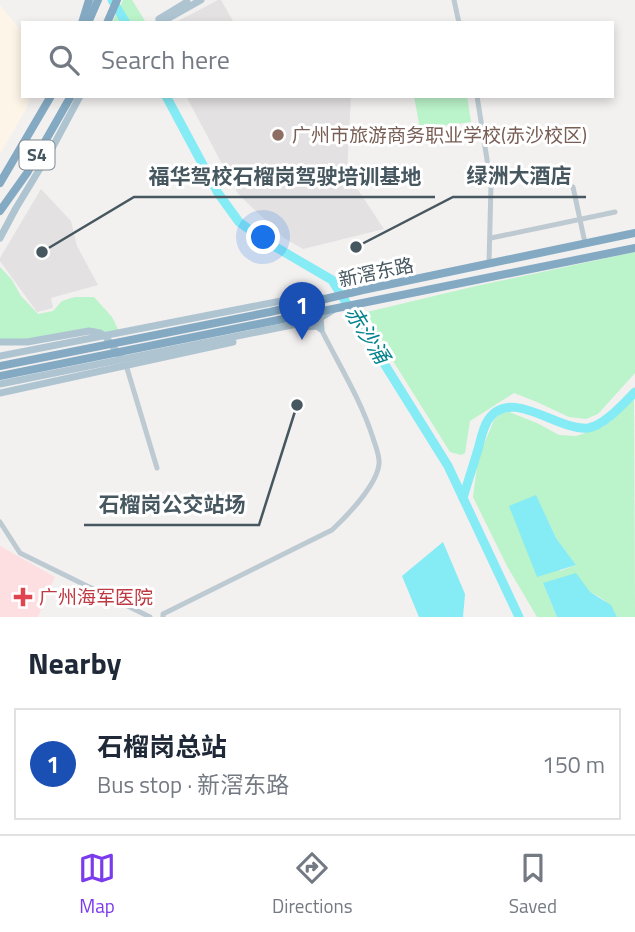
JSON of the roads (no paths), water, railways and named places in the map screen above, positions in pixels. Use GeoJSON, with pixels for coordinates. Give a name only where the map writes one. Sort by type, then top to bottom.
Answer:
{"type":"FeatureCollection","features":[{"type":"Feature","properties":{"kind":"highway"},"geometry":{"type":"LineString","coordinates":[[83,21],[89,0]]}},
{"type":"Feature","properties":{"kind":"highway"},"geometry":{"type":"LineString","coordinates":[[89,21],[98,0]]}},
{"type":"Feature","properties":{"kind":"highway"},"geometry":{"type":"LineString","coordinates":[[108,21],[117,0]]}},
{"type":"Feature","properties":{"kind":"highway","name":"S4"},"geometry":{"type":"LineString","coordinates":[[0,183],[50,98]]}},
{"type":"Feature","properties":{"kind":"highway","name":"S4"},"geometry":{"type":"LineString","coordinates":[[0,211],[27,173],[70,98]]}},
{"type":"Feature","properties":{"kind":"highway","name":"新滘东路"},"geometry":{"type":"LineString","coordinates":[[0,376],[216,328],[359,291],[635,233]]}},
{"type":"Feature","properties":{"kind":"highway","name":"新滘东路"},"geometry":{"type":"LineString","coordinates":[[0,366],[335,310],[635,248]]}},
{"type":"Feature","properties":{"kind":"main road"},"geometry":{"type":"LineString","coordinates":[[158,21],[191,0]]}},
{"type":"Feature","properties":{"kind":"main road"},"geometry":{"type":"LineString","coordinates":[[161,21],[201,0]]}},
{"type":"Feature","properties":{"kind":"main road"},"geometry":{"type":"LineString","coordinates":[[0,238],[79,98]]}},
{"type":"Feature","properties":{"kind":"main road"},"geometry":{"type":"LineString","coordinates":[[0,356],[281,301],[306,297],[327,299]]}},
{"type":"Feature","properties":{"kind":"main road"},"geometry":{"type":"LineString","coordinates":[[0,384],[98,365],[124,363],[135,357],[320,318],[335,310]]}},
{"type":"Feature","properties":{"kind":"main road"},"geometry":{"type":"LineString","coordinates":[[320,318],[321,329]]}},
{"type":"Feature","properties":{"kind":"main road"},"geometry":{"type":"LineString","coordinates":[[0,393],[124,363],[306,326],[317,326],[321,329]]}},
{"type":"Feature","properties":{"kind":"main road"},"geometry":{"type":"LineString","coordinates":[[0,342],[27,342],[89,331],[105,336],[124,363]]}},
{"type":"Feature","properties":{"kind":"main road"},"geometry":{"type":"LineString","coordinates":[[126,332],[119,339],[118,346],[125,355],[135,357]]}},
{"type":"Feature","properties":{"kind":"main road"},"geometry":{"type":"LineString","coordinates":[[86,340],[98,340],[104,345],[106,353],[98,365]]}},
{"type":"Feature","properties":{"kind":"street"},"geometry":{"type":"LineString","coordinates":[[454,0],[459,21]]}},
{"type":"Feature","properties":{"kind":"street"},"geometry":{"type":"LineString","coordinates":[[477,98],[491,185],[489,263]]}},
{"type":"Feature","properties":{"kind":"street"},"geometry":{"type":"LineString","coordinates":[[573,187],[585,243]]}},
{"type":"Feature","properties":{"kind":"street"},"geometry":{"type":"LineString","coordinates":[[491,239],[615,212]]}},
{"type":"Feature","properties":{"kind":"street"},"geometry":{"type":"LineString","coordinates":[[163,617],[163,614],[332,530],[370,488],[379,464],[377,449],[366,415],[321,329]]}},
{"type":"Feature","properties":{"kind":"street"},"geometry":{"type":"LineString","coordinates":[[124,363],[157,468]]}},
{"type":"Feature","properties":{"kind":"street"},"geometry":{"type":"LineString","coordinates":[[0,522],[20,554],[150,617]]}},
{"type":"Feature","properties":{"kind":"water"},"geometry":{"type":"Polygon","coordinates":[[[536,495],[556,538],[576,565],[537,577],[509,506],[536,495]]]}},
{"type":"Feature","properties":{"kind":"water"},"geometry":{"type":"Polygon","coordinates":[[[443,542],[465,594],[463,617],[419,617],[402,576],[443,542]]]}},
{"type":"Feature","properties":{"kind":"water"},"geometry":{"type":"Polygon","coordinates":[[[576,573],[590,592],[611,605],[617,617],[557,617],[543,583],[576,573]]]}},
{"type":"Feature","properties":{"kind":"waterway","name":"赤沙涌"},"geometry":{"type":"LineString","coordinates":[[112,0],[125,21]]}},
{"type":"Feature","properties":{"kind":"waterway","name":"赤沙涌"},"geometry":{"type":"LineString","coordinates":[[167,98],[218,193],[239,222],[267,242],[332,280],[448,466],[519,617]]}},
{"type":"Feature","properties":{"kind":"waterway"},"geometry":{"type":"LineString","coordinates":[[463,498],[485,426],[498,411],[509,407],[522,408],[576,427],[588,428],[607,419],[635,392]]}},
{"type":"Feature","properties":{"kind":"place","name":"广州市旅游商务职业学校(赤沙校区)"},"geometry":{"type":"Point","coordinates":[278,135]}},
{"type":"Feature","properties":{"kind":"place","name":"绿洲大酒店"},"geometry":{"type":"Point","coordinates":[356,247]}},
{"type":"Feature","properties":{"kind":"place","name":"福华驾校石榴岗驾驶培训基地"},"geometry":{"type":"Point","coordinates":[42,252]}},
{"type":"Feature","properties":{"kind":"place","name":"石榴岗总站"},"geometry":{"type":"Point","coordinates":[302,340]}},
{"type":"Feature","properties":{"kind":"place","name":"石榴岗公交站场"},"geometry":{"type":"Point","coordinates":[297,405]}},
{"type":"Feature","properties":{"kind":"place","name":"广州海军医院"},"geometry":{"type":"Point","coordinates":[23,597]}}]}
